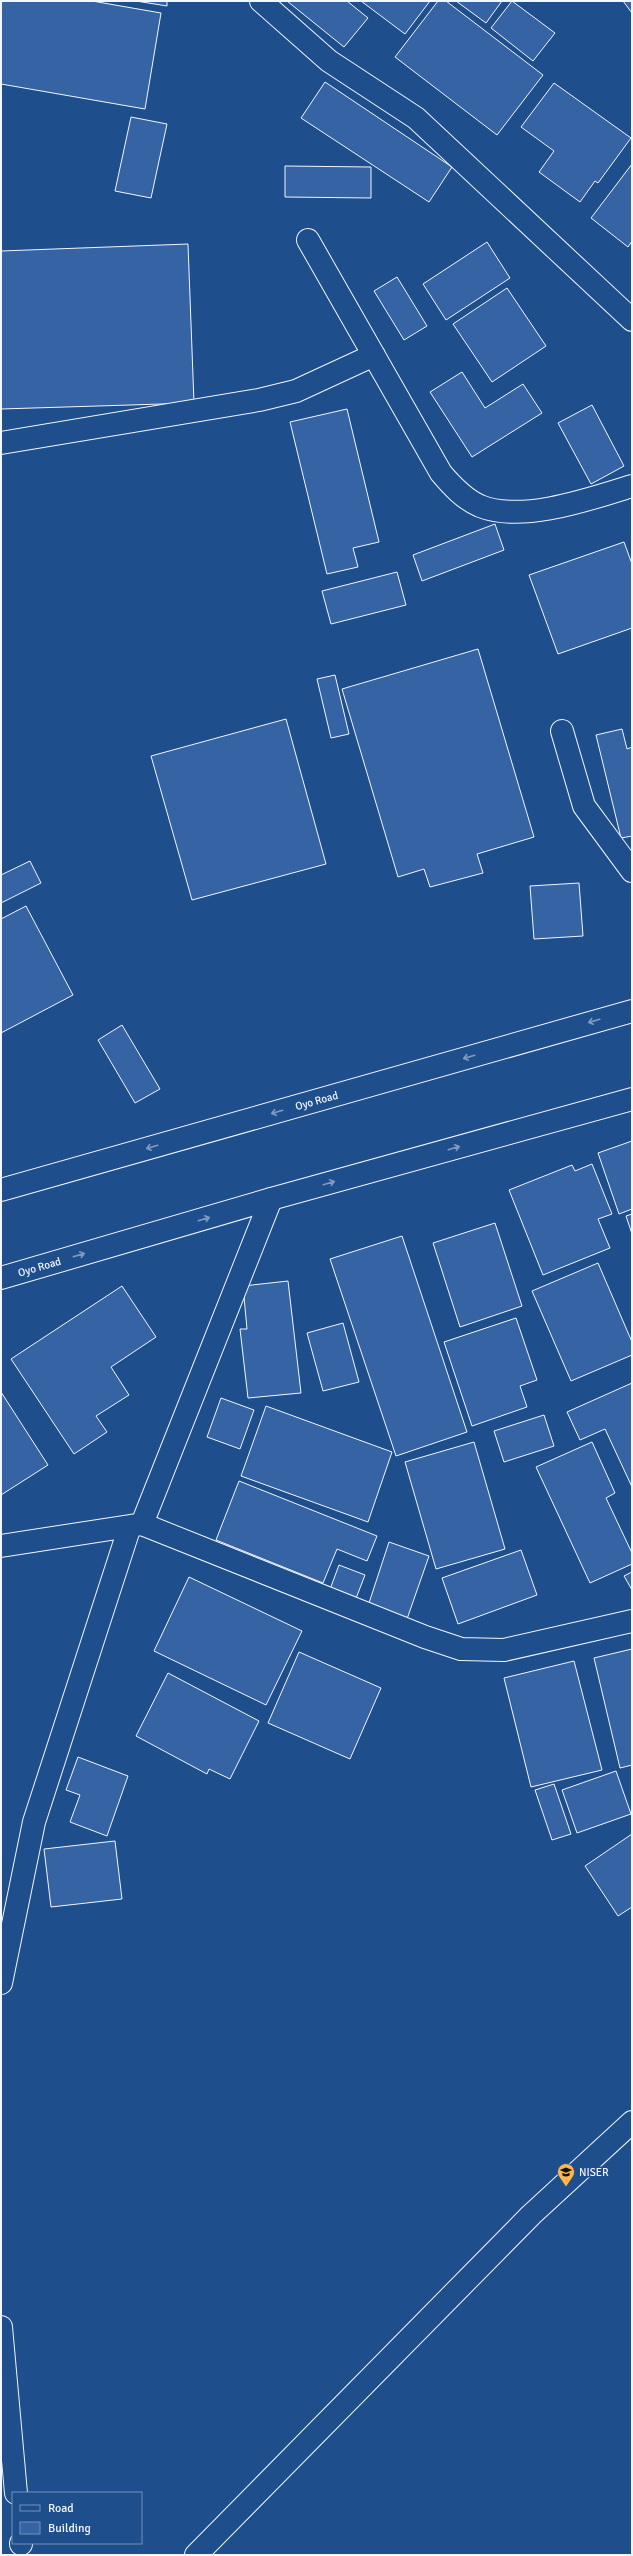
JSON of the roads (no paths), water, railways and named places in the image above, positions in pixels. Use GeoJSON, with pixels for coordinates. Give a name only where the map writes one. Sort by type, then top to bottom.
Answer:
{"type":"FeatureCollection","features":[{"type":"Feature","properties":{"kind":"main road"},"geometry":{"type":"LineString","coordinates":[[261,1],[329,61],[416,118],[632,320]]}},
{"type":"Feature","properties":{"kind":"main road"},"geometry":{"type":"LineString","coordinates":[[308,240],[441,473],[457,492],[480,506],[501,511],[532,510],[583,501],[632,486]]}},
{"type":"Feature","properties":{"kind":"main road"},"geometry":{"type":"LineString","coordinates":[[1,443],[259,400],[296,390],[374,355]]}},
{"type":"Feature","properties":{"kind":"main road"},"geometry":{"type":"LineString","coordinates":[[562,731],[584,806],[632,871]]}},
{"type":"Feature","properties":{"kind":"main road","name":"Oyo Road"},"geometry":{"type":"LineString","coordinates":[[1,1190],[632,1011]]}},
{"type":"Feature","properties":{"kind":"main road","name":"Oyo Road"},"geometry":{"type":"LineString","coordinates":[[1,1278],[271,1199],[632,1099]]}},
{"type":"Feature","properties":{"kind":"main road"},"geometry":{"type":"LineString","coordinates":[[1,1983],[34,1822],[136,1525],[271,1199]]}},
{"type":"Feature","properties":{"kind":"main road"},"geometry":{"type":"LineString","coordinates":[[1,1546],[136,1525],[425,1637],[461,1649],[504,1650],[632,1620]]}},
{"type":"Feature","properties":{"kind":"main road"},"geometry":{"type":"LineString","coordinates":[[196,2555],[532,2215],[632,2122]]}},
{"type":"Feature","properties":{"kind":"main road"},"geometry":{"type":"LineString","coordinates":[[1,2327],[16,2492]]}},
{"type":"Feature","properties":{"kind":"place","name":"NISER"},"geometry":{"type":"Point","coordinates":[566,2187]}}]}
